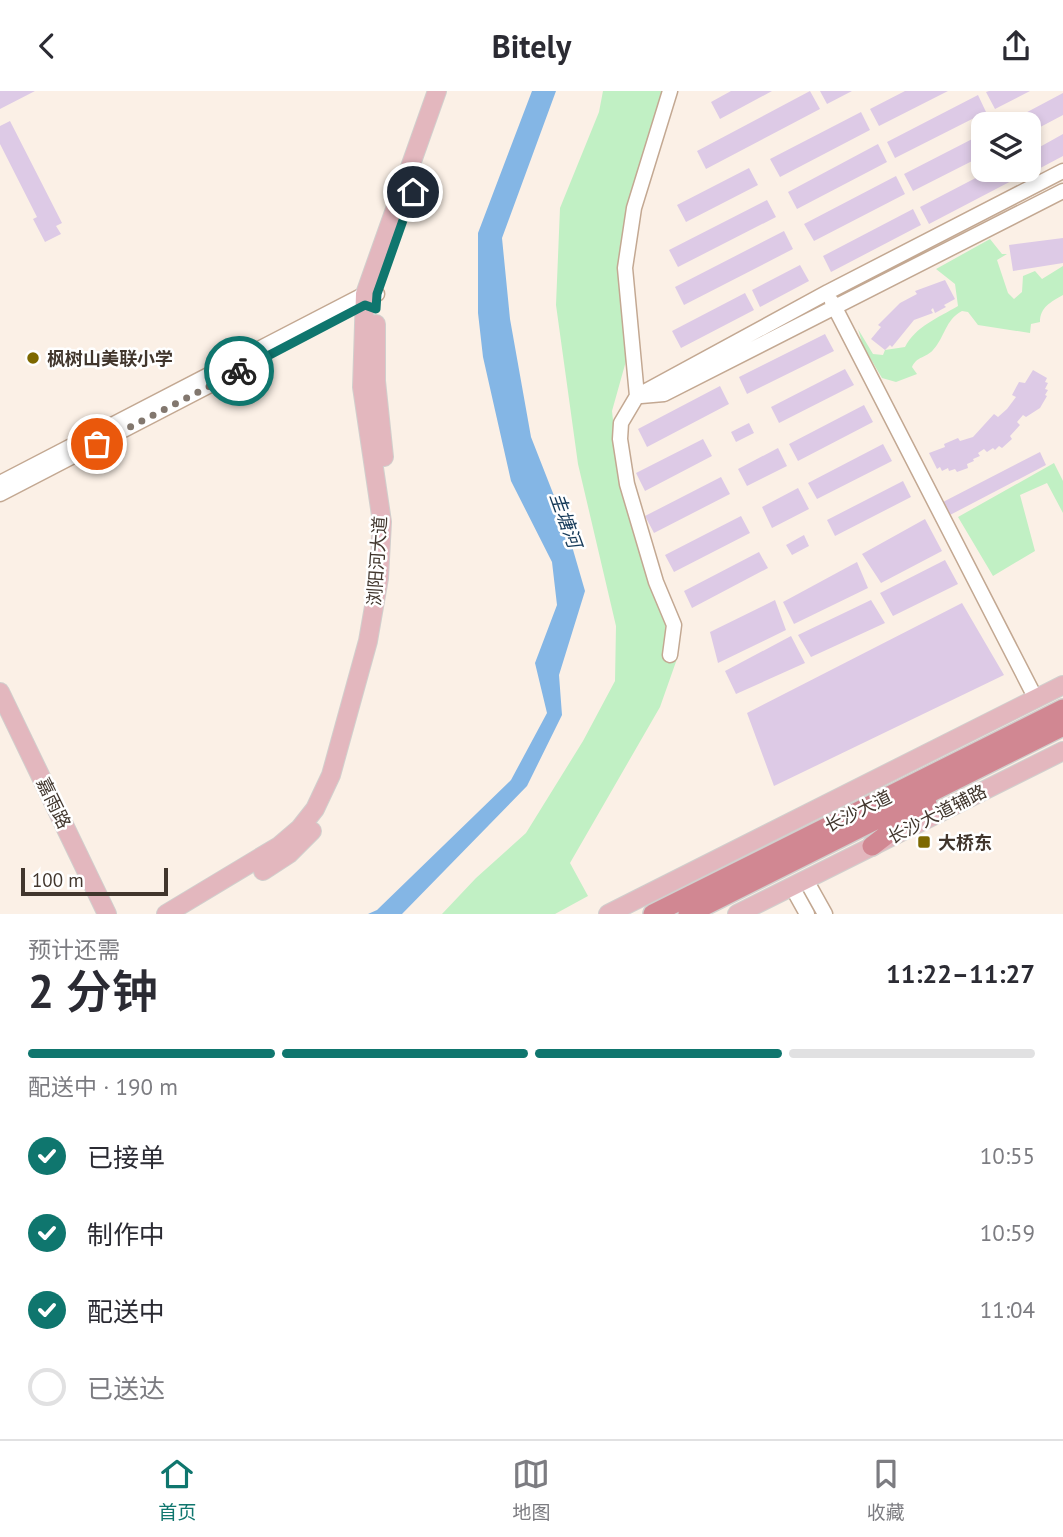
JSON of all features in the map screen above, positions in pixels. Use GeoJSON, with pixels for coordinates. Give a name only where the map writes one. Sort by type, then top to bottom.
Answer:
{"type":"FeatureCollection","features":[{"type":"Feature","properties":{"kind":"highway"},"geometry":{"type":"LineString","coordinates":[[872,846],[964,767],[1063,694]]}},
{"type":"Feature","properties":{"kind":"highway","name":"长沙大道"},"geometry":{"type":"LineString","coordinates":[[688,914],[964,767],[1063,709]]}},
{"type":"Feature","properties":{"kind":"highway","name":"长沙大道"},"geometry":{"type":"LineString","coordinates":[[653,914],[964,767],[1063,726]]}},
{"type":"Feature","properties":{"kind":"main road","name":"浏阳河大道"},"geometry":{"type":"LineString","coordinates":[[166,914],[279,846],[300,828],[315,809],[331,775],[368,641],[379,578],[382,522],[362,387],[371,301],[437,91]]}},
{"type":"Feature","properties":{"kind":"main road","name":"浏阳河大道"},"geometry":{"type":"LineString","coordinates":[[188,914],[289,854],[324,815],[340,780],[383,623],[390,571],[390,517],[371,301],[449,91]]}},
{"type":"Feature","properties":{"kind":"main road"},"geometry":{"type":"LineString","coordinates":[[608,914],[1063,685]]}},
{"type":"Feature","properties":{"kind":"main road","name":"嘉雨路"},"geometry":{"type":"LineString","coordinates":[[0,692],[107,914]]}},
{"type":"Feature","properties":{"kind":"main road","name":"嘉雨路"},"geometry":{"type":"LineString","coordinates":[[0,715],[97,914]]}},
{"type":"Feature","properties":{"kind":"main road","name":"长沙大道辅路"},"geometry":{"type":"LineString","coordinates":[[737,914],[1063,751]]}},
{"type":"Feature","properties":{"kind":"street"},"geometry":{"type":"LineString","coordinates":[[636,396],[625,268],[634,208],[670,91]]}},
{"type":"Feature","properties":{"kind":"street"},"geometry":{"type":"LineString","coordinates":[[670,655],[674,625],[656,582],[627,484],[620,439],[621,423],[636,396],[828,292],[1063,171]]}},
{"type":"Feature","properties":{"kind":"street"},"geometry":{"type":"LineString","coordinates":[[636,396],[664,394],[1063,191]]}},
{"type":"Feature","properties":{"kind":"street"},"geometry":{"type":"LineString","coordinates":[[828,292],[1036,699]]}},
{"type":"Feature","properties":{"kind":"street"},"geometry":{"type":"LineString","coordinates":[[0,483],[371,301]]}},
{"type":"Feature","properties":{"kind":"street"},"geometry":{"type":"LineString","coordinates":[[0,494],[371,301]]}},
{"type":"Feature","properties":{"kind":"street"},"geometry":{"type":"LineString","coordinates":[[799,883],[807,914]]}},
{"type":"Feature","properties":{"kind":"street"},"geometry":{"type":"LineString","coordinates":[[799,883],[825,914]]}},
{"type":"Feature","properties":{"kind":"green space"},"geometry":{"type":"Polygon","coordinates":[[[603,91],[666,91],[626,208],[619,265],[626,361],[612,411],[620,482],[636,541],[666,625],[664,643],[678,656],[660,707],[570,863],[588,896],[555,914],[442,914],[476,878],[526,833],[583,741],[615,681],[616,626],[578,464],[556,305],[560,208],[599,112],[603,91]]]}},
{"type":"Feature","properties":{"kind":"green space"},"geometry":{"type":"Polygon","coordinates":[[[990,239],[1002,254],[1007,254],[997,260],[1008,293],[1014,299],[1022,292],[1023,276],[1035,271],[1042,279],[1063,266],[1063,295],[1044,309],[1040,322],[1031,324],[1030,333],[978,325],[968,312],[962,311],[952,319],[933,350],[914,363],[912,367],[917,374],[896,382],[882,378],[863,346],[858,329],[873,354],[883,355],[885,350],[905,347],[921,328],[958,306],[955,284],[936,269],[990,239]]]}},
{"type":"Feature","properties":{"kind":"green space"},"geometry":{"type":"Polygon","coordinates":[[[1054,463],[1063,481],[1063,513],[1047,483],[1020,495],[1035,551],[993,576],[958,517],[1054,463]]]}},
{"type":"Feature","properties":{"kind":"water"},"geometry":{"type":"Polygon","coordinates":[[[532,91],[556,91],[502,238],[510,319],[531,437],[567,529],[585,591],[559,675],[562,715],[527,786],[402,914],[368,914],[377,910],[511,780],[547,713],[535,663],[557,605],[552,562],[511,481],[483,357],[478,313],[478,233],[532,91]]]}},
{"type":"Feature","properties":{"kind":"building"},"geometry":{"type":"Polygon","coordinates":[[[0,91],[35,91],[0,109],[0,91]]]}},
{"type":"Feature","properties":{"kind":"building"},"geometry":{"type":"Polygon","coordinates":[[[731,91],[772,91],[720,119],[711,102],[731,91]]]}},
{"type":"Feature","properties":{"kind":"building"},"geometry":{"type":"Polygon","coordinates":[[[810,91],[820,109],[706,169],[697,151],[810,91]]]}},
{"type":"Feature","properties":{"kind":"building"},"geometry":{"type":"Polygon","coordinates":[[[820,91],[852,91],[827,104],[820,91]]]}},
{"type":"Feature","properties":{"kind":"building"},"geometry":{"type":"Polygon","coordinates":[[[905,91],[948,91],[879,126],[870,109],[905,91]]]}},
{"type":"Feature","properties":{"kind":"building"},"geometry":{"type":"Polygon","coordinates":[[[1030,91],[995,109],[986,92],[1030,91]]]}},
{"type":"Feature","properties":{"kind":"building"},"geometry":{"type":"Polygon","coordinates":[[[1063,93],[1063,115],[1041,127],[1041,112],[1027,112],[1063,93]]]}},
{"type":"Feature","properties":{"kind":"building"},"geometry":{"type":"Polygon","coordinates":[[[978,95],[986,112],[971,112],[971,120],[895,158],[887,142],[978,95]]]}},
{"type":"Feature","properties":{"kind":"building"},"geometry":{"type":"Polygon","coordinates":[[[861,112],[870,130],[780,177],[770,159],[861,112]]]}},
{"type":"Feature","properties":{"kind":"building"},"geometry":{"type":"Polygon","coordinates":[[[10,121],[62,223],[56,226],[61,234],[45,242],[33,219],[37,217],[0,144],[0,126],[10,121]]]}},
{"type":"Feature","properties":{"kind":"building"},"geometry":{"type":"Polygon","coordinates":[[[1063,134],[1063,156],[1041,168],[1041,146],[1063,134]]]}},
{"type":"Feature","properties":{"kind":"building"},"geometry":{"type":"Polygon","coordinates":[[[971,140],[971,162],[913,191],[904,174],[971,140]]]}},
{"type":"Feature","properties":{"kind":"building"},"geometry":{"type":"Polygon","coordinates":[[[878,144],[887,162],[797,209],[788,192],[878,144]]]}},
{"type":"Feature","properties":{"kind":"building"},"geometry":{"type":"Polygon","coordinates":[[[749,168],[758,185],[686,222],[677,205],[749,168]]]}},
{"type":"Feature","properties":{"kind":"building"},"geometry":{"type":"Polygon","coordinates":[[[896,176],[905,194],[814,241],[804,224],[896,176]]]}},
{"type":"Feature","properties":{"kind":"building"},"geometry":{"type":"Polygon","coordinates":[[[971,180],[1010,182],[929,224],[920,207],[971,180]]]}},
{"type":"Feature","properties":{"kind":"building"},"geometry":{"type":"Polygon","coordinates":[[[767,200],[776,217],[678,267],[669,250],[767,200]]]}},
{"type":"Feature","properties":{"kind":"building"},"geometry":{"type":"Polygon","coordinates":[[[913,209],[921,225],[831,272],[823,256],[913,209]]]}},
{"type":"Feature","properties":{"kind":"building"},"geometry":{"type":"Polygon","coordinates":[[[784,231],[793,249],[684,305],[675,287],[784,231]]]}},
{"type":"Feature","properties":{"kind":"building"},"geometry":{"type":"Polygon","coordinates":[[[1063,238],[1063,263],[1013,271],[1009,245],[1063,238]]]}},
{"type":"Feature","properties":{"kind":"building"},"geometry":{"type":"Polygon","coordinates":[[[800,265],[809,281],[760,307],[752,290],[800,265]]]}},
{"type":"Feature","properties":{"kind":"building"},"geometry":{"type":"Polygon","coordinates":[[[945,280],[955,299],[944,305],[946,307],[935,313],[933,308],[933,313],[914,320],[892,347],[890,345],[885,350],[871,339],[881,327],[878,325],[900,303],[917,294],[915,291],[945,280]]]}},
{"type":"Feature","properties":{"kind":"building"},"geometry":{"type":"Polygon","coordinates":[[[745,293],[754,310],[681,348],[672,331],[745,293]]]}},
{"type":"Feature","properties":{"kind":"building"},"geometry":{"type":"Polygon","coordinates":[[[825,334],[834,351],[747,394],[739,377],[825,334]]]}},
{"type":"Feature","properties":{"kind":"building"},"geometry":{"type":"Polygon","coordinates":[[[845,369],[854,385],[779,423],[771,407],[845,369]]]}},
{"type":"Feature","properties":{"kind":"building"},"geometry":{"type":"Polygon","coordinates":[[[1033,370],[1047,378],[1047,396],[1040,408],[1026,417],[1023,415],[1017,422],[1020,425],[1010,436],[1012,439],[1002,448],[999,446],[987,452],[984,449],[978,453],[980,456],[967,464],[968,468],[957,472],[955,469],[937,469],[929,453],[958,438],[960,441],[973,437],[994,414],[998,417],[1007,409],[1016,397],[1012,395],[1019,382],[1025,383],[1033,370]]]}},
{"type":"Feature","properties":{"kind":"building"},"geometry":{"type":"Polygon","coordinates":[[[720,386],[729,404],[647,447],[638,429],[720,386]]]}},
{"type":"Feature","properties":{"kind":"building"},"geometry":{"type":"Polygon","coordinates":[[[864,405],[873,422],[798,461],[789,444],[864,405]]]}},
{"type":"Feature","properties":{"kind":"building"},"geometry":{"type":"Polygon","coordinates":[[[749,423],[754,433],[736,442],[731,432],[749,423]]]}},
{"type":"Feature","properties":{"kind":"building"},"geometry":{"type":"Polygon","coordinates":[[[703,439],[712,456],[645,491],[636,473],[703,439]]]}},
{"type":"Feature","properties":{"kind":"building"},"geometry":{"type":"Polygon","coordinates":[[[883,444],[892,461],[817,499],[808,483],[883,444]]]}},
{"type":"Feature","properties":{"kind":"building"},"geometry":{"type":"Polygon","coordinates":[[[778,448],[787,466],[747,486],[738,469],[778,448]]]}},
{"type":"Feature","properties":{"kind":"building"},"geometry":{"type":"Polygon","coordinates":[[[1040,452],[1046,465],[950,515],[943,502],[1040,452]]]}},
{"type":"Feature","properties":{"kind":"building"},"geometry":{"type":"Polygon","coordinates":[[[721,477],[730,494],[654,533],[645,516],[721,477]]]}},
{"type":"Feature","properties":{"kind":"building"},"geometry":{"type":"Polygon","coordinates":[[[903,481],[911,497],[835,536],[827,520],[903,481]]]}},
{"type":"Feature","properties":{"kind":"building"},"geometry":{"type":"Polygon","coordinates":[[[798,488],[809,509],[772,528],[762,507],[798,488]]]}},
{"type":"Feature","properties":{"kind":"building"},"geometry":{"type":"Polygon","coordinates":[[[741,516],[750,533],[674,572],[665,555],[741,516]]]}},
{"type":"Feature","properties":{"kind":"building"},"geometry":{"type":"Polygon","coordinates":[[[925,519],[942,551],[881,583],[862,554],[925,519]]]}},
{"type":"Feature","properties":{"kind":"building"},"geometry":{"type":"Polygon","coordinates":[[[804,535],[809,546],[792,555],[786,545],[804,535]]]}},
{"type":"Feature","properties":{"kind":"building"},"geometry":{"type":"Polygon","coordinates":[[[759,552],[768,568],[692,608],[684,591],[759,552]]]}},
{"type":"Feature","properties":{"kind":"building"},"geometry":{"type":"Polygon","coordinates":[[[945,560],[958,584],[893,616],[880,593],[945,560]]]}},
{"type":"Feature","properties":{"kind":"building"},"geometry":{"type":"Polygon","coordinates":[[[857,562],[868,588],[794,624],[783,602],[857,562]]]}},
{"type":"Feature","properties":{"kind":"building"},"geometry":{"type":"Polygon","coordinates":[[[775,600],[786,630],[718,663],[710,632],[775,600]]]}},
{"type":"Feature","properties":{"kind":"building"},"geometry":{"type":"Polygon","coordinates":[[[871,600],[885,623],[811,657],[798,635],[871,600]]]}},
{"type":"Feature","properties":{"kind":"building"},"geometry":{"type":"Polygon","coordinates":[[[962,603],[1004,675],[774,786],[747,713],[962,603]]]}},
{"type":"Feature","properties":{"kind":"building"},"geometry":{"type":"Polygon","coordinates":[[[791,636],[805,663],[736,694],[725,671],[791,636]]]}},
{"type":"Feature","properties":{"kind":"way so far"},"geometry":{"type":"LineString","coordinates":[[97,444],[239,371]]}},
{"type":"Feature","properties":{"kind":"place","name":"枫树山美联小学"},"geometry":{"type":"Point","coordinates":[33,358]}},
{"type":"Feature","properties":{"kind":"place","name":"大桥东"},"geometry":{"type":"Point","coordinates":[924,842]}},
{"type":"Feature","properties":{"kind":"route"},"geometry":{"type":"LineString","coordinates":[[239,371],[365,305],[376,309],[377,294],[413,192]]}},
{"type":"Feature","properties":{"kind":"water label","name":"圭塘河"},"geometry":{"type":"Point","coordinates":[566,520]}}]}
